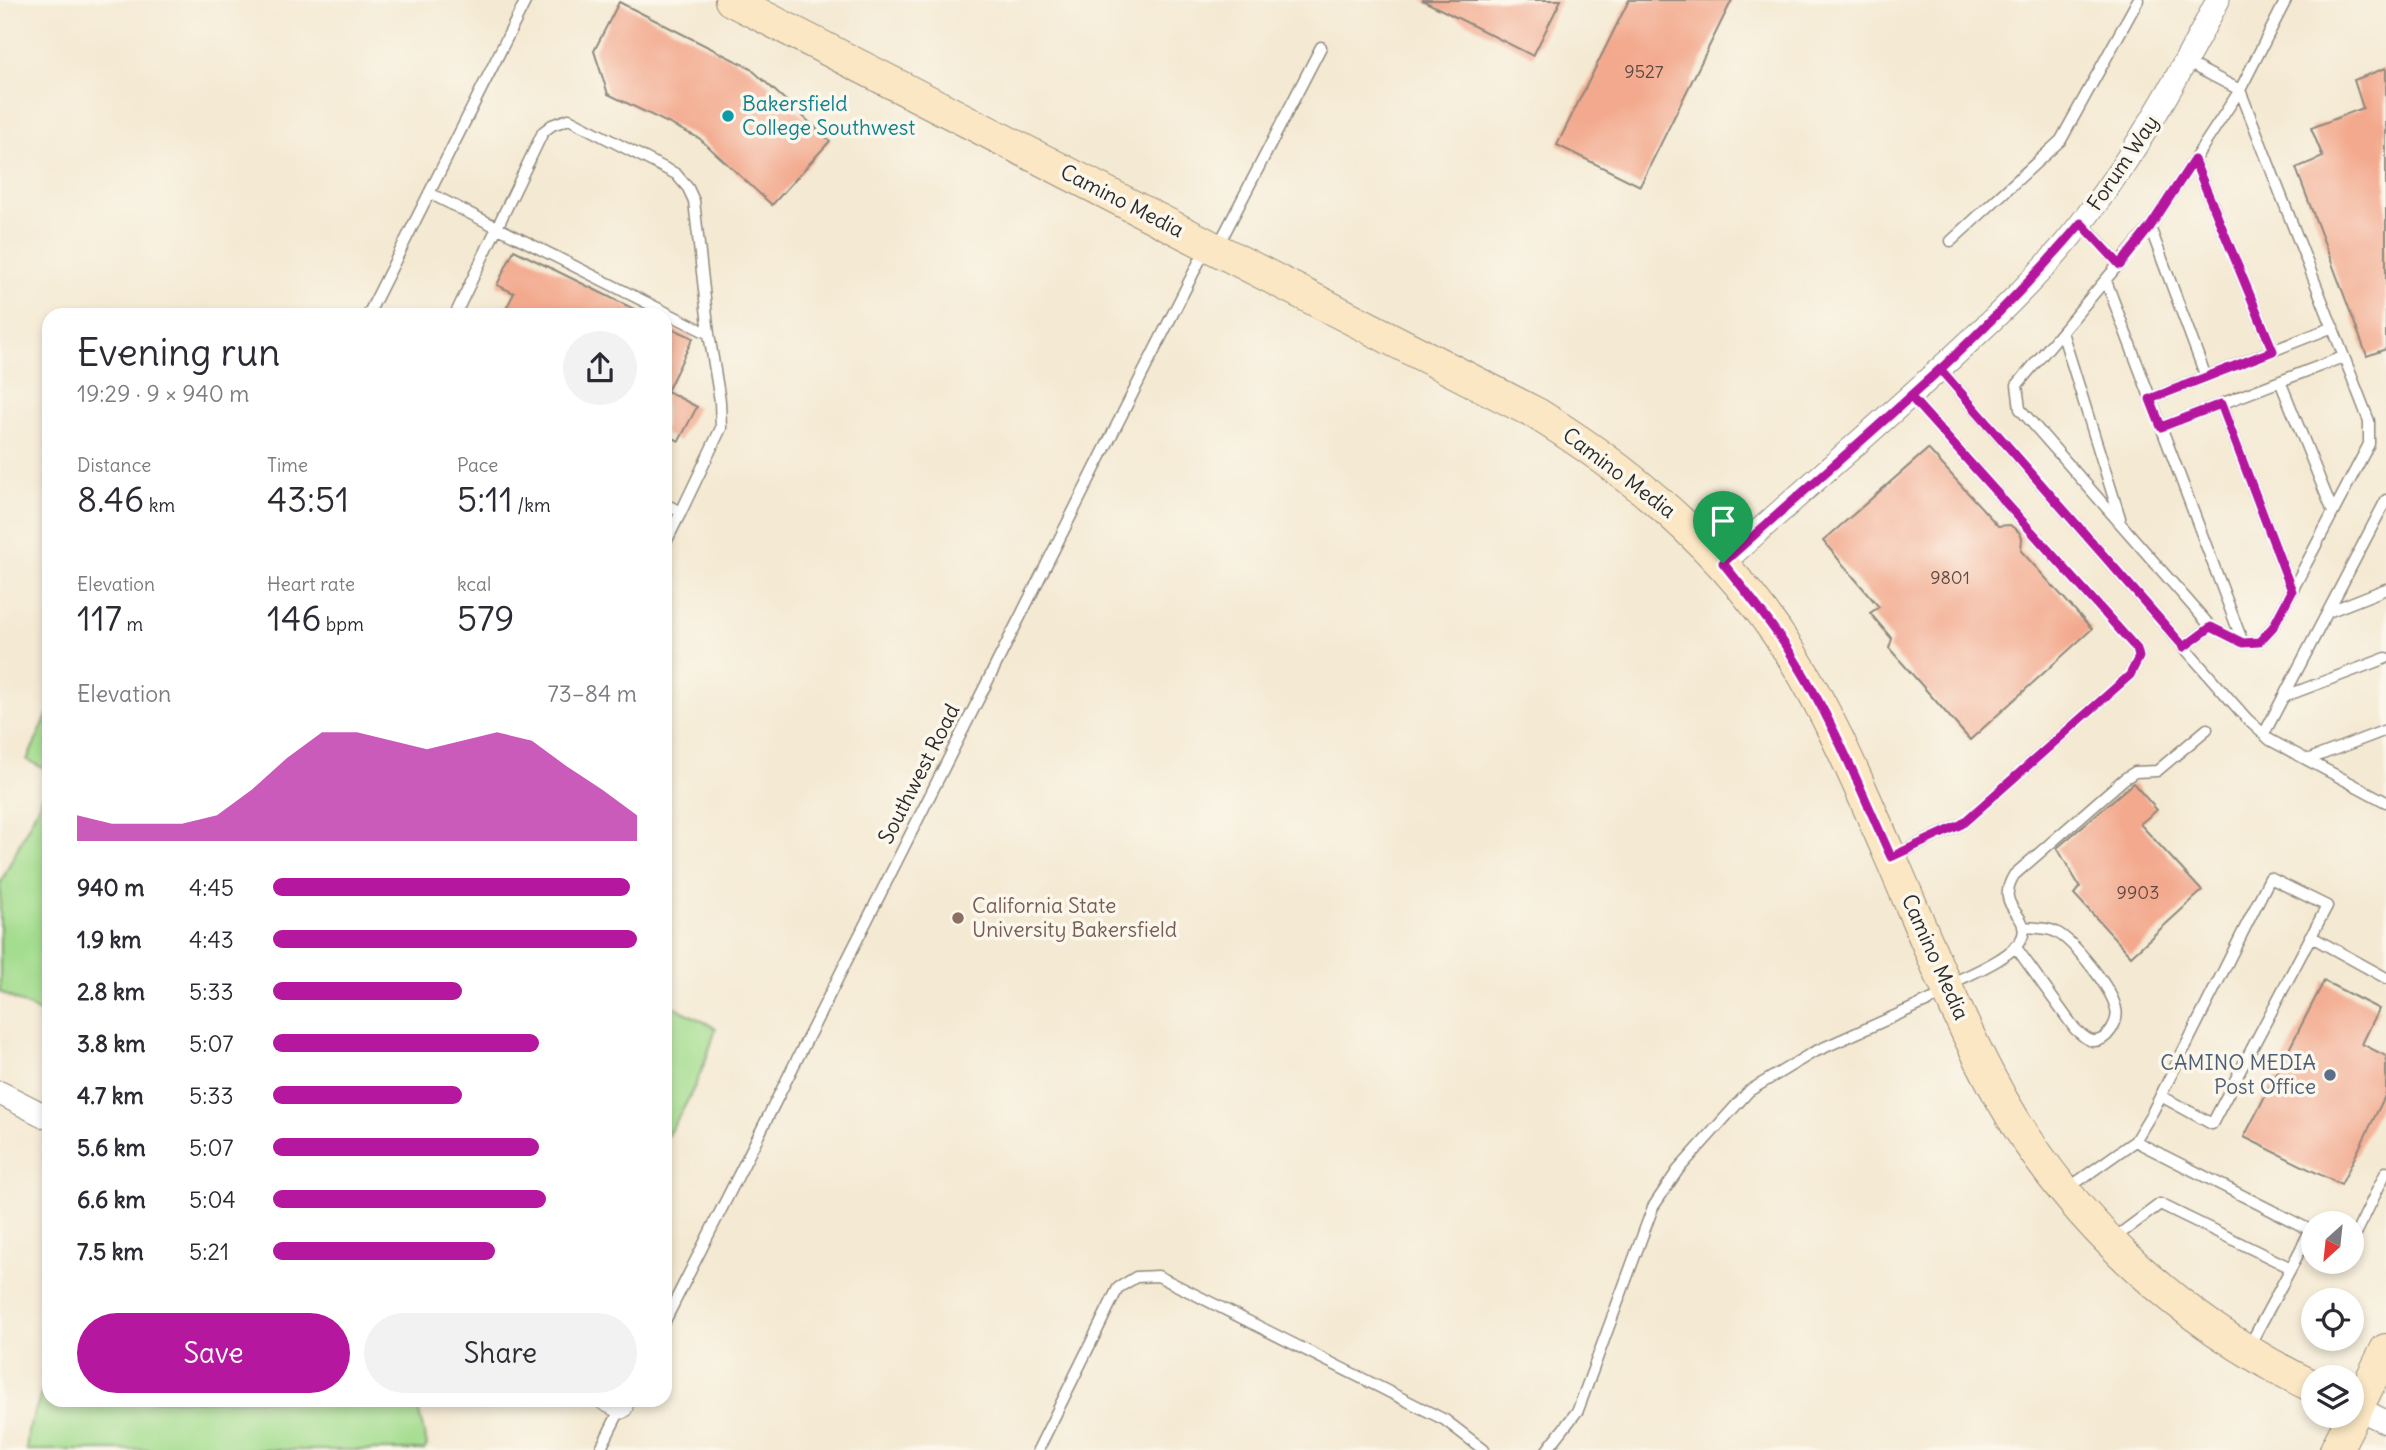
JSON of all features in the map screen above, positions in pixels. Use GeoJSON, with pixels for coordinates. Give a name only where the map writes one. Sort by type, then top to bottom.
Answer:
{"type":"FeatureCollection","features":[{"type":"Feature","properties":{"kind":"street","name":"Camino Media"},"geometry":{"type":"LineString","coordinates":[[731,0],[1537,414],[1631,477],[1679,518],[1723,563],[1763,612],[1816,697],[1845,753],[1973,1045],[2029,1143],[2065,1191],[2145,1275],[2194,1315],[2246,1350],[2301,1380]]}},
{"type":"Feature","properties":{"kind":"street","name":"Forum Way"},"geometry":{"type":"LineString","coordinates":[[1723,563],[1989,325],[2081,223],[2128,160],[2186,62],[2218,0]]}},
{"type":"Feature","properties":{"kind":"street"},"geometry":{"type":"LineString","coordinates":[[0,1093],[42,1114]]}},
{"type":"Feature","properties":{"kind":"street"},"geometry":{"type":"LineString","coordinates":[[2364,1389],[2386,1350]]}},
{"type":"Feature","properties":{"kind":"street"},"geometry":{"type":"LineString","coordinates":[[2364,1412],[2386,1422]]}},
{"type":"Feature","properties":{"kind":"street"},"geometry":{"type":"LineString","coordinates":[[2336,1450],[2345,1428]]}},
{"type":"Feature","properties":{"kind":"lane"},"geometry":{"type":"LineString","coordinates":[[372,308],[527,0]]}},
{"type":"Feature","properties":{"kind":"lane"},"geometry":{"type":"LineString","coordinates":[[1951,241],[2061,140],[2138,0]]}},
{"type":"Feature","properties":{"kind":"lane"},"geometry":{"type":"LineString","coordinates":[[2186,62],[2240,90],[2369,421],[2369,444],[2273,627],[2259,642],[2243,643],[2211,627],[2020,409],[2017,385],[2150,227],[2240,90],[2286,0]]}},
{"type":"Feature","properties":{"kind":"lane","name":"Southwest Road"},"geometry":{"type":"LineString","coordinates":[[672,1307],[1212,247],[1321,47]]}},
{"type":"Feature","properties":{"kind":"lane"},"geometry":{"type":"LineString","coordinates":[[458,308],[543,132],[560,121],[569,119],[676,174],[688,188],[694,201],[709,334],[720,401],[721,428],[672,530]]}},
{"type":"Feature","properties":{"kind":"lane"},"geometry":{"type":"LineString","coordinates":[[2194,160],[2273,351]]}},
{"type":"Feature","properties":{"kind":"lane"},"geometry":{"type":"LineString","coordinates":[[429,193],[657,308]]}},
{"type":"Feature","properties":{"kind":"lane"},"geometry":{"type":"LineString","coordinates":[[2081,223],[2120,265]]}},
{"type":"Feature","properties":{"kind":"lane"},"geometry":{"type":"LineString","coordinates":[[2150,227],[2206,377]]}},
{"type":"Feature","properties":{"kind":"lane"},"geometry":{"type":"LineString","coordinates":[[2106,281],[2243,643]]}},
{"type":"Feature","properties":{"kind":"lane"},"geometry":{"type":"LineString","coordinates":[[672,315],[709,334]]}},
{"type":"Feature","properties":{"kind":"lane"},"geometry":{"type":"LineString","coordinates":[[2150,399],[2333,327]]}},
{"type":"Feature","properties":{"kind":"lane"},"geometry":{"type":"LineString","coordinates":[[2062,332],[2122,524]]}},
{"type":"Feature","properties":{"kind":"lane"},"geometry":{"type":"LineString","coordinates":[[2161,427],[2343,357]]}},
{"type":"Feature","properties":{"kind":"lane"},"geometry":{"type":"LineString","coordinates":[[1940,369],[2247,719],[2270,740],[2384,800]]}},
{"type":"Feature","properties":{"kind":"lane"},"geometry":{"type":"LineString","coordinates":[[2280,381],[2333,512]]}},
{"type":"Feature","properties":{"kind":"lane"},"geometry":{"type":"LineString","coordinates":[[1891,857],[1962,824],[2130,675],[2139,657],[2137,649],[1910,396]]}},
{"type":"Feature","properties":{"kind":"lane"},"geometry":{"type":"LineString","coordinates":[[2221,404],[2292,591]]}},
{"type":"Feature","properties":{"kind":"lane"},"geometry":{"type":"LineString","coordinates":[[2264,734],[2386,500]]}},
{"type":"Feature","properties":{"kind":"lane"},"geometry":{"type":"LineString","coordinates":[[672,508],[681,512]]}},
{"type":"Feature","properties":{"kind":"lane"},"geometry":{"type":"LineString","coordinates":[[2371,528],[2386,523]]}},
{"type":"Feature","properties":{"kind":"lane"},"geometry":{"type":"LineString","coordinates":[[2328,612],[2386,589]]}},
{"type":"Feature","properties":{"kind":"lane"},"geometry":{"type":"LineString","coordinates":[[2184,647],[2211,627]]}},
{"type":"Feature","properties":{"kind":"lane"},"geometry":{"type":"LineString","coordinates":[[2283,697],[2386,658]]}},
{"type":"Feature","properties":{"kind":"lane"},"geometry":{"type":"LineString","coordinates":[[1547,1450],[1578,1410],[1653,1207],[1678,1170],[1749,1091],[1812,1053],[1949,989],[2015,946],[2023,934],[2023,927],[2007,897],[2007,887],[2014,875],[2124,779],[2135,772],[2157,771],[2207,729]]}},
{"type":"Feature","properties":{"kind":"lane"},"geometry":{"type":"LineString","coordinates":[[2307,760],[2386,730]]}},
{"type":"Feature","properties":{"kind":"lane"},"geometry":{"type":"LineString","coordinates":[[2065,1191],[2134,1141],[2161,1096],[2270,878],[2327,906],[2213,1124],[2161,1096]]}},
{"type":"Feature","properties":{"kind":"lane"},"geometry":{"type":"LineString","coordinates":[[2015,946],[2075,1028],[2087,1039],[2095,1041],[2103,1038],[2116,1020],[2117,1011],[2087,961],[2071,943],[2056,932],[2023,927]]}},
{"type":"Feature","properties":{"kind":"lane"},"geometry":{"type":"LineString","coordinates":[[2310,936],[2386,978]]}},
{"type":"Feature","properties":{"kind":"lane"},"geometry":{"type":"LineString","coordinates":[[2134,1141],[2301,1225]]}},
{"type":"Feature","properties":{"kind":"lane"},"geometry":{"type":"LineString","coordinates":[[2364,1217],[2386,1172]]}},
{"type":"Feature","properties":{"kind":"lane"},"geometry":{"type":"LineString","coordinates":[[2111,1241],[2160,1204],[2291,1268]]}},
{"type":"Feature","properties":{"kind":"lane"},"geometry":{"type":"LineString","coordinates":[[2246,1350],[2301,1250]]}},
{"type":"Feature","properties":{"kind":"lane"},"geometry":{"type":"LineString","coordinates":[[1038,1450],[1118,1288],[1136,1277],[1158,1276],[1445,1420],[1484,1450]]}},
{"type":"Feature","properties":{"kind":"lane"},"geometry":{"type":"LineString","coordinates":[[600,1450],[616,1407]]}},
{"type":"Feature","properties":{"kind":"green space"},"geometry":{"type":"Polygon","coordinates":[[[42,727],[42,768],[27,760],[42,727]]]}},
{"type":"Feature","properties":{"kind":"green space"},"geometry":{"type":"Polygon","coordinates":[[[42,798],[42,1013],[0,992],[0,884],[42,798]]]}},
{"type":"Feature","properties":{"kind":"green space"},"geometry":{"type":"Polygon","coordinates":[[[672,1006],[716,1028],[695,1085],[672,1127],[672,1006]]]}},
{"type":"Feature","properties":{"kind":"green space"},"geometry":{"type":"Polygon","coordinates":[[[42,1391],[42,1407],[418,1407],[427,1445],[424,1450],[26,1450],[28,1432],[42,1391]]]}},
{"type":"Feature","properties":{"kind":"building"},"geometry":{"type":"Polygon","coordinates":[[[1422,0],[1561,0],[1533,56],[1422,0]]]}},
{"type":"Feature","properties":{"kind":"building"},"geometry":{"type":"Polygon","coordinates":[[[1629,0],[1732,0],[1640,186],[1557,145],[1629,0]]]}},
{"type":"Feature","properties":{"kind":"building","name":"Bakersfield College Southwest"},"geometry":{"type":"Polygon","coordinates":[[[619,2],[750,68],[830,141],[772,205],[699,138],[608,94],[594,51],[619,2]]]}},
{"type":"Feature","properties":{"kind":"building"},"geometry":{"type":"Polygon","coordinates":[[[2386,68],[2386,349],[2367,356],[2296,168],[2323,157],[2311,128],[2363,108],[2354,80],[2386,68]]]}},
{"type":"Feature","properties":{"kind":"building"},"geometry":{"type":"Polygon","coordinates":[[[514,250],[632,308],[506,308],[514,293],[497,285],[514,250]]]}},
{"type":"Feature","properties":{"kind":"building"},"geometry":{"type":"Polygon","coordinates":[[[672,328],[693,338],[672,381],[672,328]]]}},
{"type":"Feature","properties":{"kind":"building"},"geometry":{"type":"Polygon","coordinates":[[[672,394],[697,407],[679,441],[672,438],[672,394]]]}},
{"type":"Feature","properties":{"kind":"building"},"geometry":{"type":"Polygon","coordinates":[[[1928,449],[1998,526],[2010,525],[2019,532],[2022,538],[2021,551],[2092,629],[1970,740],[1889,648],[1892,639],[1870,613],[1879,607],[1823,541],[1928,449]]]}},
{"type":"Feature","properties":{"kind":"building"},"geometry":{"type":"Polygon","coordinates":[[[2133,783],[2157,810],[2140,824],[2202,891],[2131,956],[2074,894],[2080,887],[2057,848],[2133,783]]]}},
{"type":"Feature","properties":{"kind":"building","name":"CAMINO MEDIA Post Office"},"geometry":{"type":"Polygon","coordinates":[[[2324,981],[2379,1009],[2362,1044],[2386,1056],[2386,1094],[2341,1185],[2244,1137],[2324,981]]]}},
{"type":"Feature","properties":{"kind":"place","name":"Bakersfield College Southwest"},"geometry":{"type":"Point","coordinates":[728,116]}},
{"type":"Feature","properties":{"kind":"place","name":"California State University Bakersfield"},"geometry":{"type":"Point","coordinates":[958,918]}},
{"type":"Feature","properties":{"kind":"place","name":"CAMINO MEDIA Post Office"},"geometry":{"type":"Point","coordinates":[2330,1075]}},
{"type":"Feature","properties":{"kind":"route"},"geometry":{"type":"LineString","coordinates":[[2194,160],[2273,351],[2150,399],[2161,427],[2221,404],[2292,591],[2273,627],[2259,642],[2243,643],[2211,627],[2184,647],[1940,369],[1910,396],[2137,649],[2139,657],[2130,675],[1962,824],[1891,857],[1823,708],[1763,612],[1723,563],[1989,325],[2039,273],[2081,223],[2120,265],[2150,227],[2194,160]]}}]}
